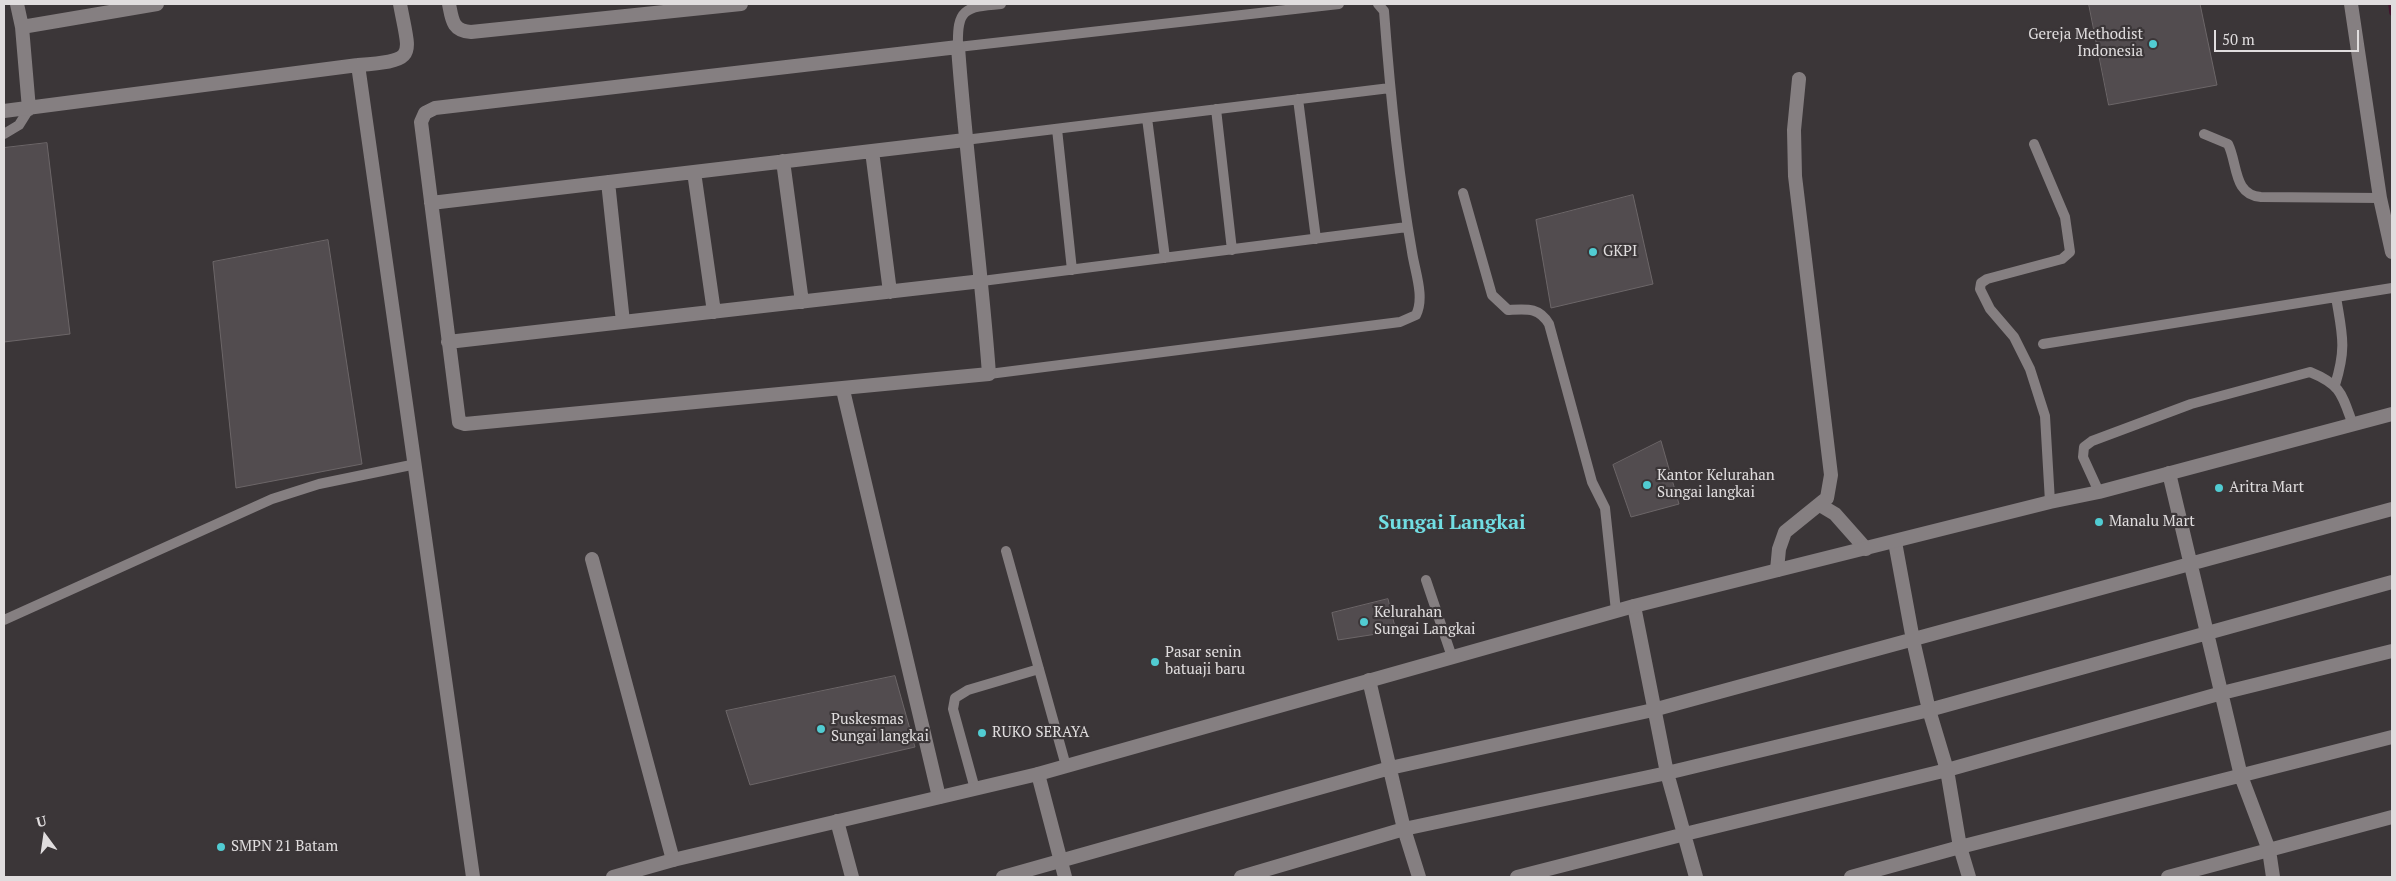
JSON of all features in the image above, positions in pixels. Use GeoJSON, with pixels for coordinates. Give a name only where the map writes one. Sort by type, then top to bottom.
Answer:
{"type":"FeatureCollection","features":[{"type":"Feature","properties":{"kind":"street"},"geometry":{"type":"LineString","coordinates":[[17,4],[22,27],[29,109]]}},
{"type":"Feature","properties":{"kind":"street"},"geometry":{"type":"LineString","coordinates":[[22,27],[104,8],[157,4]]}},
{"type":"Feature","properties":{"kind":"street"},"geometry":{"type":"LineString","coordinates":[[4,111],[393,62],[407,52],[408,47],[400,4]]}},
{"type":"Feature","properties":{"kind":"street"},"geometry":{"type":"LineString","coordinates":[[449,4],[455,27],[470,32],[691,7],[741,4]]}},
{"type":"Feature","properties":{"kind":"street"},"geometry":{"type":"LineString","coordinates":[[2350,4],[2380,198],[2392,252]]}},
{"type":"Feature","properties":{"kind":"street"},"geometry":{"type":"LineString","coordinates":[[958,48],[965,140],[982,281],[989,374],[843,390],[463,424],[457,419],[421,122],[426,113],[435,108],[958,48]]}},
{"type":"Feature","properties":{"kind":"street"},"geometry":{"type":"LineString","coordinates":[[358,65],[473,877]]}},
{"type":"Feature","properties":{"kind":"street"},"geometry":{"type":"LineString","coordinates":[[1777,570],[1779,549],[1785,532],[1827,498],[1832,475],[1795,176],[1794,130],[1800,79]]}},
{"type":"Feature","properties":{"kind":"street"},"geometry":{"type":"LineString","coordinates":[[431,203],[965,140]]}},
{"type":"Feature","properties":{"kind":"street"},"geometry":{"type":"LineString","coordinates":[[872,151],[890,292]]}},
{"type":"Feature","properties":{"kind":"street"},"geometry":{"type":"LineString","coordinates":[[783,161],[802,302]]}},
{"type":"Feature","properties":{"kind":"street"},"geometry":{"type":"LineString","coordinates":[[694,172],[714,312]]}},
{"type":"Feature","properties":{"kind":"street"},"geometry":{"type":"LineString","coordinates":[[608,182],[622,322]]}},
{"type":"Feature","properties":{"kind":"street"},"geometry":{"type":"LineString","coordinates":[[448,342],[982,281]]}},
{"type":"Feature","properties":{"kind":"street"},"geometry":{"type":"LineString","coordinates":[[843,390],[939,797]]}},
{"type":"Feature","properties":{"kind":"street"},"geometry":{"type":"LineString","coordinates":[[613,877],[673,860],[1038,774],[1634,606],[2050,502],[2099,492],[2392,414]]}},
{"type":"Feature","properties":{"kind":"street"},"geometry":{"type":"LineString","coordinates":[[2169,473],[2241,776],[2269,850],[2273,877]]}},
{"type":"Feature","properties":{"kind":"street"},"geometry":{"type":"LineString","coordinates":[[1820,505],[1835,514],[1866,549]]}},
{"type":"Feature","properties":{"kind":"street"},"geometry":{"type":"LineString","coordinates":[[1003,877],[1390,768],[1653,710],[2392,509]]}},
{"type":"Feature","properties":{"kind":"street"},"geometry":{"type":"LineString","coordinates":[[1895,542],[1913,640],[1929,710],[1947,770],[1960,847],[1969,877]]}},
{"type":"Feature","properties":{"kind":"street"},"geometry":{"type":"LineString","coordinates":[[592,559],[673,860]]}},
{"type":"Feature","properties":{"kind":"street"},"geometry":{"type":"LineString","coordinates":[[1242,877],[1404,829],[1667,773],[1929,710],[2392,582]]}},
{"type":"Feature","properties":{"kind":"street"},"geometry":{"type":"LineString","coordinates":[[1634,606],[1653,710],[1667,773],[1696,877]]}},
{"type":"Feature","properties":{"kind":"street"},"geometry":{"type":"LineString","coordinates":[[1518,877],[1947,770],[2222,693],[2392,651]]}},
{"type":"Feature","properties":{"kind":"street"},"geometry":{"type":"LineString","coordinates":[[1369,680],[1404,829],[1419,877]]}},
{"type":"Feature","properties":{"kind":"street"},"geometry":{"type":"LineString","coordinates":[[1851,877],[1960,847],[2392,737]]}},
{"type":"Feature","properties":{"kind":"street"},"geometry":{"type":"LineString","coordinates":[[1038,774],[1065,877]]}},
{"type":"Feature","properties":{"kind":"street"},"geometry":{"type":"LineString","coordinates":[[2168,877],[2392,817]]}},
{"type":"Feature","properties":{"kind":"street"},"geometry":{"type":"LineString","coordinates":[[837,821],[852,877]]}},
{"type":"Feature","properties":{"kind":"lane"},"geometry":{"type":"LineString","coordinates":[[1001,4],[972,8],[965,13],[958,24],[958,48],[1338,4]]}},
{"type":"Feature","properties":{"kind":"lane"},"geometry":{"type":"LineString","coordinates":[[989,374],[1409,320],[1416,315],[1420,302],[1407,227],[1390,88],[1384,11],[1378,4]]}},
{"type":"Feature","properties":{"kind":"lane"},"geometry":{"type":"LineString","coordinates":[[965,140],[1390,88]]}},
{"type":"Feature","properties":{"kind":"lane"},"geometry":{"type":"LineString","coordinates":[[1298,99],[1316,239]]}},
{"type":"Feature","properties":{"kind":"lane"},"geometry":{"type":"LineString","coordinates":[[4,134],[19,125],[29,109]]}},
{"type":"Feature","properties":{"kind":"lane"},"geometry":{"type":"LineString","coordinates":[[1216,109],[1232,250]]}},
{"type":"Feature","properties":{"kind":"lane"},"geometry":{"type":"LineString","coordinates":[[1147,118],[1165,258]]}},
{"type":"Feature","properties":{"kind":"lane"},"geometry":{"type":"LineString","coordinates":[[1057,129],[1072,270]]}},
{"type":"Feature","properties":{"kind":"lane"},"geometry":{"type":"LineString","coordinates":[[2204,134],[2228,144],[2240,186],[2250,195],[2261,197],[2380,198]]}},
{"type":"Feature","properties":{"kind":"lane"},"geometry":{"type":"LineString","coordinates":[[2034,144],[2065,217],[2070,252],[2062,259],[1987,279],[1981,283],[1980,289],[1990,309],[2014,337],[2032,376],[2045,416],[2050,502]]}},
{"type":"Feature","properties":{"kind":"lane"},"geometry":{"type":"LineString","coordinates":[[1463,193],[1492,295],[1508,310],[1533,309],[1543,314],[1549,324],[1592,482],[1605,508],[1616,611]]}},
{"type":"Feature","properties":{"kind":"lane"},"geometry":{"type":"LineString","coordinates":[[982,281],[1407,227]]}},
{"type":"Feature","properties":{"kind":"lane"},"geometry":{"type":"LineString","coordinates":[[2043,344],[2392,288]]}},
{"type":"Feature","properties":{"kind":"lane"},"geometry":{"type":"LineString","coordinates":[[2335,385],[2342,362],[2344,345],[2336,297]]}},
{"type":"Feature","properties":{"kind":"lane"},"geometry":{"type":"LineString","coordinates":[[2099,492],[2083,457],[2084,447],[2092,441],[2191,404],[2310,372],[2335,385],[2341,394],[2353,425]]}},
{"type":"Feature","properties":{"kind":"lane"},"geometry":{"type":"LineString","coordinates":[[4,620],[272,499],[320,484],[416,464]]}},
{"type":"Feature","properties":{"kind":"lane"},"geometry":{"type":"LineString","coordinates":[[1006,550],[1066,766]]}},
{"type":"Feature","properties":{"kind":"lane"},"geometry":{"type":"LineString","coordinates":[[1426,580],[1452,657]]}},
{"type":"Feature","properties":{"kind":"lane"},"geometry":{"type":"LineString","coordinates":[[975,789],[954,709],[955,698],[968,690],[1039,669]]}},
{"type":"Feature","properties":{"kind":"building","name":"Gereja Methodist Indonesia"},"geometry":{"type":"Polygon","coordinates":[[[2089,4],[2200,4],[2217,85],[2109,105],[2089,4]]]}},
{"type":"Feature","properties":{"kind":"building"},"geometry":{"type":"Polygon","coordinates":[[[47,143],[70,334],[4,342],[4,148],[47,143]]]}},
{"type":"Feature","properties":{"kind":"building","name":"GKPI"},"geometry":{"type":"Polygon","coordinates":[[[1633,195],[1653,284],[1551,308],[1536,220],[1633,195]]]}},
{"type":"Feature","properties":{"kind":"building"},"geometry":{"type":"Polygon","coordinates":[[[328,240],[362,464],[236,488],[213,262],[328,240]]]}},
{"type":"Feature","properties":{"kind":"building","name":"Kantor Kelurahan Sungai langkai"},"geometry":{"type":"Polygon","coordinates":[[[1661,441],[1679,504],[1631,517],[1613,465],[1661,441]]]}},
{"type":"Feature","properties":{"kind":"building","name":"Kelurahan Sungai Langkai"},"geometry":{"type":"Polygon","coordinates":[[[1388,599],[1396,631],[1338,640],[1332,613],[1388,599]]]}},
{"type":"Feature","properties":{"kind":"building","name":"Puskesmas Sungai langkai"},"geometry":{"type":"Polygon","coordinates":[[[895,676],[915,747],[750,785],[726,711],[895,676]]]}},
{"type":"Feature","properties":{"kind":"waterway"},"geometry":{"type":"LineString","coordinates":[[2391,4],[2392,13]]}},
{"type":"Feature","properties":{"kind":"place","name":"Gereja Methodist Indonesia"},"geometry":{"type":"Point","coordinates":[2153,44]}},
{"type":"Feature","properties":{"kind":"place","name":"GKPI"},"geometry":{"type":"Point","coordinates":[1593,252]}},
{"type":"Feature","properties":{"kind":"place","name":"Kantor Kelurahan Sungai langkai"},"geometry":{"type":"Point","coordinates":[1647,485]}},
{"type":"Feature","properties":{"kind":"place","name":"Aritra Mart"},"geometry":{"type":"Point","coordinates":[2219,488]}},
{"type":"Feature","properties":{"kind":"place","name":"Manalu Mart"},"geometry":{"type":"Point","coordinates":[2099,522]}},
{"type":"Feature","properties":{"kind":"place","name":"Kelurahan Sungai Langkai"},"geometry":{"type":"Point","coordinates":[1364,622]}},
{"type":"Feature","properties":{"kind":"place","name":"Pasar senin batuaji baru"},"geometry":{"type":"Point","coordinates":[1155,662]}},
{"type":"Feature","properties":{"kind":"place","name":"Puskesmas Sungai langkai"},"geometry":{"type":"Point","coordinates":[821,729]}},
{"type":"Feature","properties":{"kind":"place","name":"RUKO SERAYA"},"geometry":{"type":"Point","coordinates":[982,733]}},
{"type":"Feature","properties":{"kind":"place","name":"SMPN 21 Batam"},"geometry":{"type":"Point","coordinates":[221,847]}},
{"type":"Feature","properties":{"kind":"district","name":"Sungai Langkai"},"geometry":{"type":"Point","coordinates":[1452,523]}}]}
